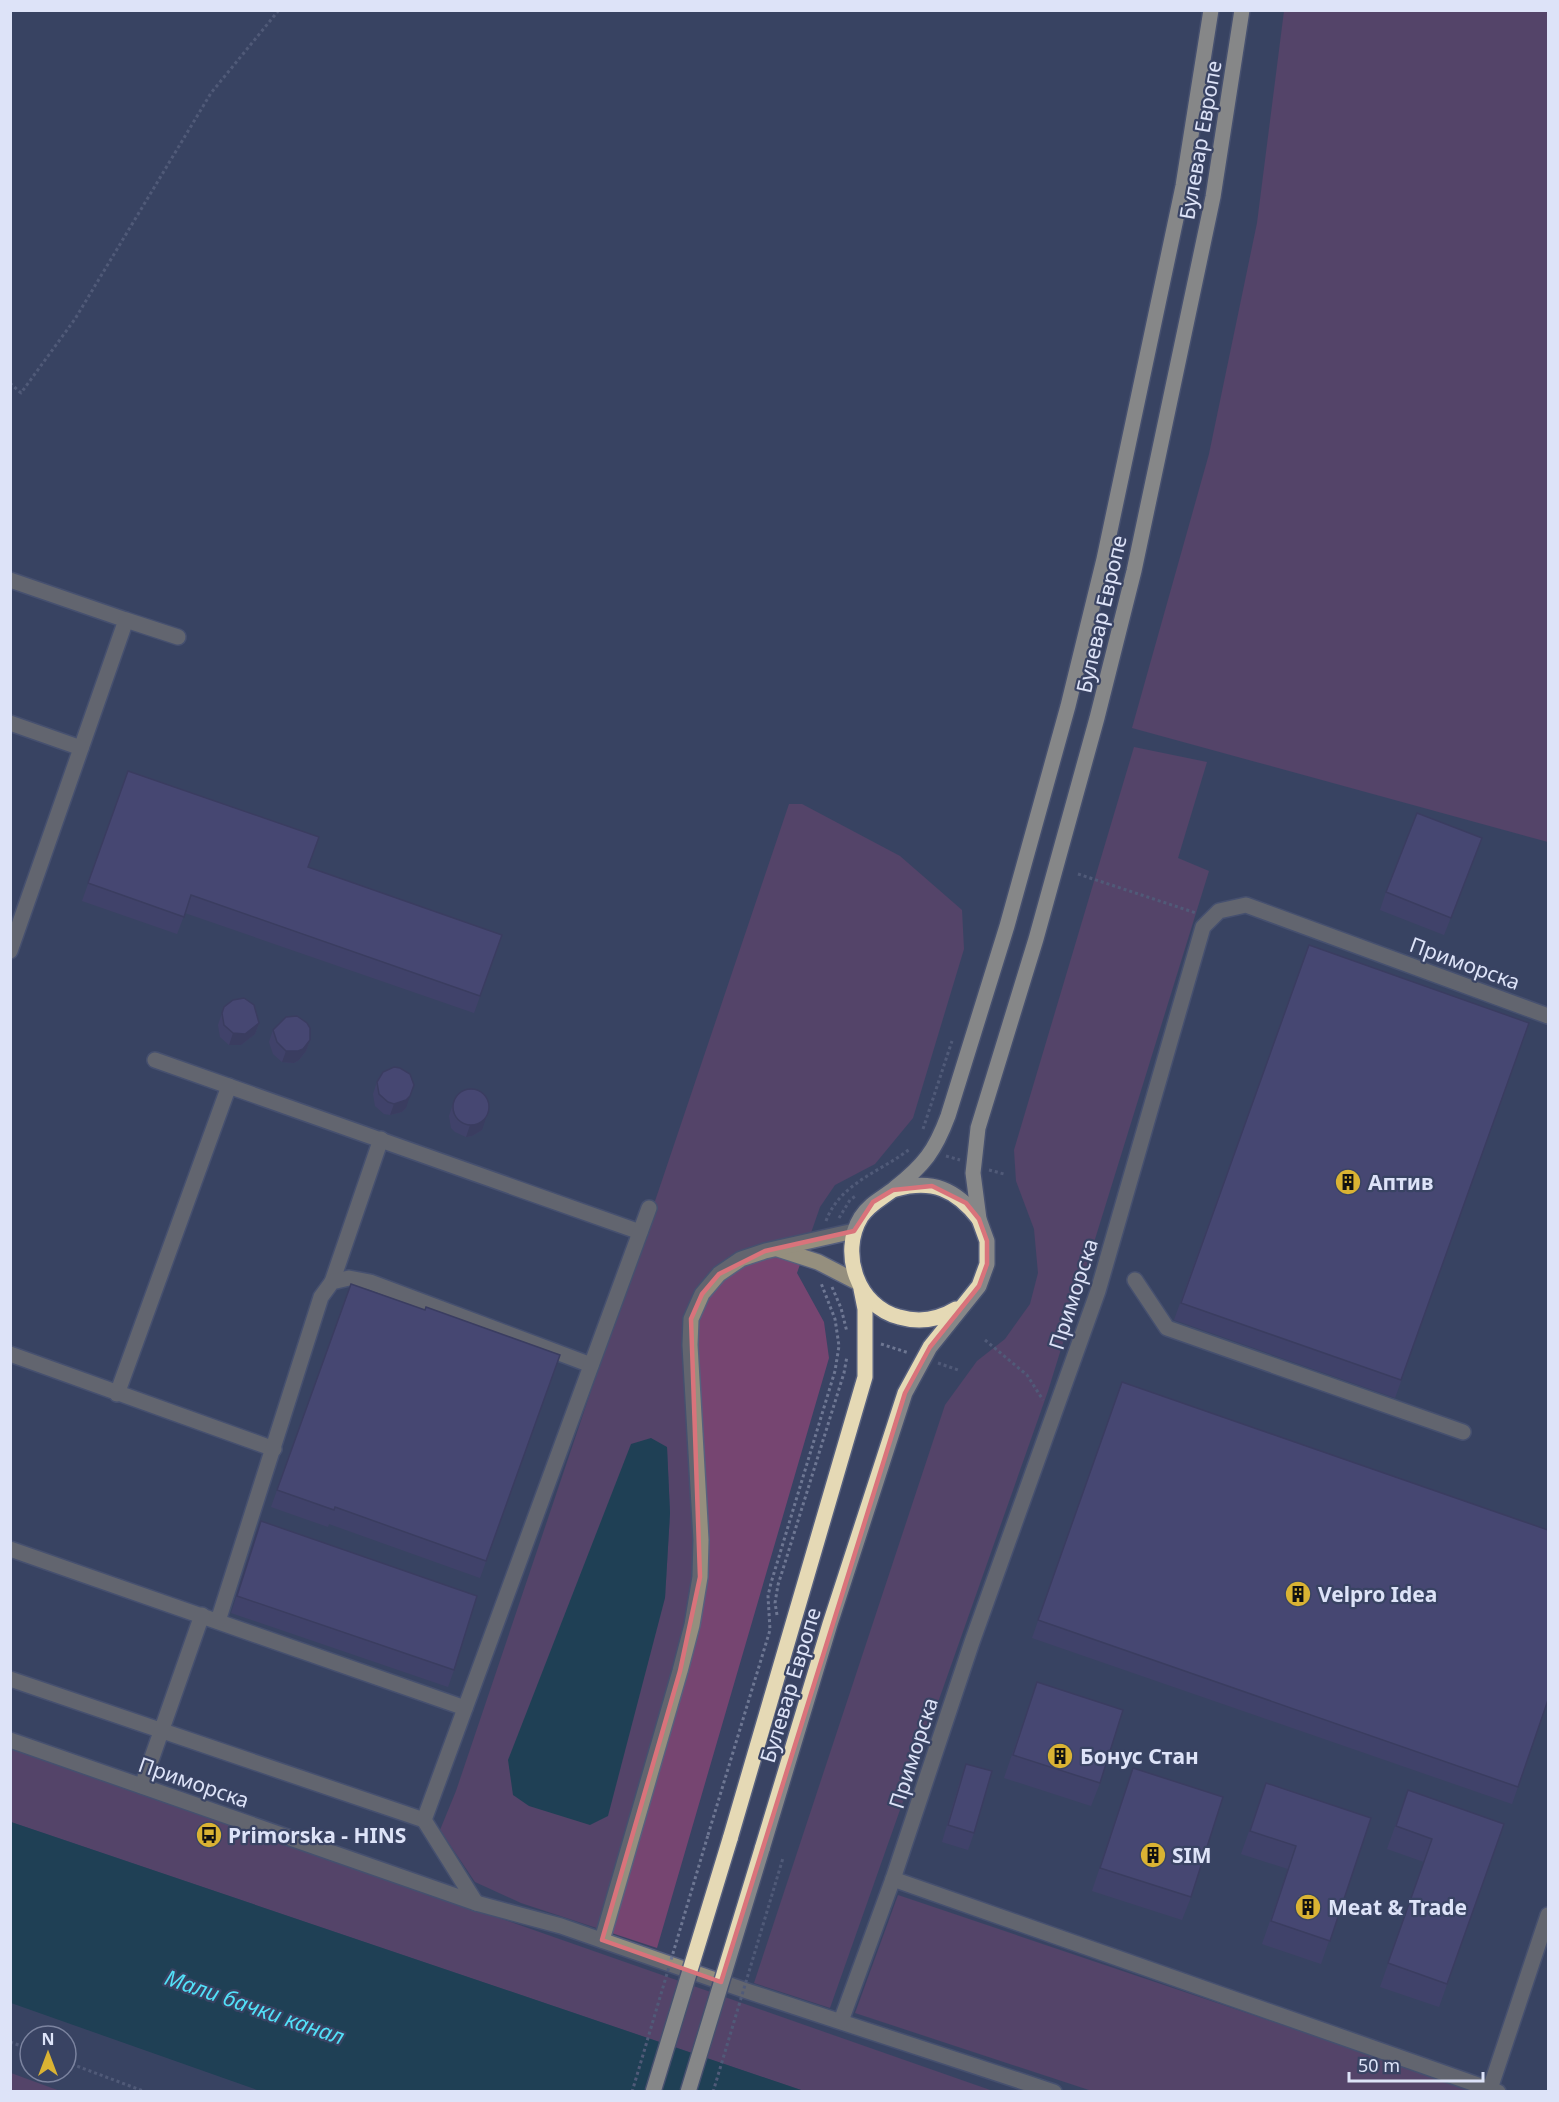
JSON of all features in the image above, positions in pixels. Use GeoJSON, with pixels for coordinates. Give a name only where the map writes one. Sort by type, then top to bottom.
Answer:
{"type":"FeatureCollection","features":[{"type":"Feature","properties":{"kind":"main road","name":"Булевар Европе"},"geometry":{"type":"LineString","coordinates":[[653,2091],[730,1839],[865,1377],[865,1309],[852,1263],[854,1231],[861,1216],[873,1202],[893,1190],[928,1159],[939,1139],[1007,926],[1068,706],[1104,559],[1183,186],[1211,10]]}},
{"type":"Feature","properties":{"kind":"main road","name":"Булевар Европе"},"geometry":{"type":"LineString","coordinates":[[688,2091],[834,1613],[901,1404],[930,1347],[979,1286],[987,1264],[987,1240],[979,1219],[973,1173],[978,1128],[1039,928],[1097,718],[1134,571],[1213,198],[1242,10]]}},
{"type":"Feature","properties":{"kind":"main road","name":"Булевар Европе"},"geometry":{"type":"LineString","coordinates":[[893,1190],[912,1185],[932,1186],[950,1192],[966,1203],[979,1219]]}},
{"type":"Feature","properties":{"kind":"main road","name":"Булевар Европе"},"geometry":{"type":"LineString","coordinates":[[859,1285],[877,1306],[897,1317],[921,1321],[944,1316],[964,1304]]}},
{"type":"Feature","properties":{"kind":"street"},"geometry":{"type":"LineString","coordinates":[[10,580],[178,638]]}},
{"type":"Feature","properties":{"kind":"street"},"geometry":{"type":"LineString","coordinates":[[10,951],[126,620]]}},
{"type":"Feature","properties":{"kind":"street"},"geometry":{"type":"LineString","coordinates":[[10,723],[81,748]]}},
{"type":"Feature","properties":{"kind":"street","name":"Приморска"},"geometry":{"type":"LineString","coordinates":[[841,2021],[893,1879],[972,1642],[1105,1270],[1203,927],[1219,911],[1246,904],[1548,1016]]}},
{"type":"Feature","properties":{"kind":"street"},"geometry":{"type":"LineString","coordinates":[[155,1060],[381,1138],[640,1232]]}},
{"type":"Feature","properties":{"kind":"street"},"geometry":{"type":"LineString","coordinates":[[117,1394],[229,1086]]}},
{"type":"Feature","properties":{"kind":"street"},"geometry":{"type":"LineString","coordinates":[[218,1621],[321,1297],[332,1282],[381,1138]]}},
{"type":"Feature","properties":{"kind":"street"},"geometry":{"type":"LineString","coordinates":[[424,1820],[649,1208]]}},
{"type":"Feature","properties":{"kind":"street"},"geometry":{"type":"LineString","coordinates":[[602,1940],[686,1648],[700,1577],[701,1540],[690,1346],[692,1319],[702,1294],[719,1274],[741,1259],[765,1251],[778,1250],[854,1231]]}},
{"type":"Feature","properties":{"kind":"street"},"geometry":{"type":"LineString","coordinates":[[778,1250],[822,1264],[859,1285]]}},
{"type":"Feature","properties":{"kind":"street"},"geometry":{"type":"LineString","coordinates":[[332,1282],[349,1278],[369,1282],[591,1365]]}},
{"type":"Feature","properties":{"kind":"street"},"geometry":{"type":"LineString","coordinates":[[1136,1280],[1167,1328],[1463,1432]]}},
{"type":"Feature","properties":{"kind":"street"},"geometry":{"type":"LineString","coordinates":[[10,1354],[274,1449]]}},
{"type":"Feature","properties":{"kind":"street"},"geometry":{"type":"LineString","coordinates":[[10,1549],[465,1708]]}},
{"type":"Feature","properties":{"kind":"street"},"geometry":{"type":"LineString","coordinates":[[142,1786],[202,1615]]}},
{"type":"Feature","properties":{"kind":"street"},"geometry":{"type":"LineString","coordinates":[[10,1679],[424,1820],[476,1903]]}},
{"type":"Feature","properties":{"kind":"street","name":"Приморска"},"geometry":{"type":"LineString","coordinates":[[10,1740],[476,1903],[561,1926],[747,1991],[1054,2091]]}},
{"type":"Feature","properties":{"kind":"street"},"geometry":{"type":"LineString","coordinates":[[893,1879],[1492,2091],[1548,1916]]}},
{"type":"Feature","properties":{"kind":"path"},"geometry":{"type":"LineString","coordinates":[[10,383],[21,393],[75,319],[212,93],[279,10]]}},
{"type":"Feature","properties":{"kind":"path"},"geometry":{"type":"LineString","coordinates":[[1078,874],[1212,918]]}},
{"type":"Feature","properties":{"kind":"path"},"geometry":{"type":"LineString","coordinates":[[921,1134],[953,1037]]}},
{"type":"Feature","properties":{"kind":"path"},"geometry":{"type":"LineString","coordinates":[[824,1238],[830,1209],[849,1187],[881,1170],[914,1145]]}},
{"type":"Feature","properties":{"kind":"path"},"geometry":{"type":"LineString","coordinates":[[824,1238],[850,1200],[858,1194]]}},
{"type":"Feature","properties":{"kind":"path"},"geometry":{"type":"LineString","coordinates":[[822,1264],[841,1308],[848,1341]]}},
{"type":"Feature","properties":{"kind":"path"},"geometry":{"type":"LineString","coordinates":[[632,2091],[770,1629],[768,1608],[771,1583],[835,1371],[839,1346],[835,1319],[821,1284],[822,1264]]}},
{"type":"Feature","properties":{"kind":"path"},"geometry":{"type":"LineString","coordinates":[[865,1339],[958,1370]]}},
{"type":"Feature","properties":{"kind":"path"},"geometry":{"type":"LineString","coordinates":[[985,1340],[1027,1375],[1054,1416]]}},
{"type":"Feature","properties":{"kind":"path"},"geometry":{"type":"LineString","coordinates":[[777,1623],[775,1603],[778,1585],[844,1373],[848,1349]]}},
{"type":"Feature","properties":{"kind":"path"},"geometry":{"type":"LineString","coordinates":[[713,2091],[783,1858]]}},
{"type":"Feature","properties":{"kind":"path"},"geometry":{"type":"LineString","coordinates":[[78,2066],[146,2091]]}},
{"type":"Feature","properties":{"kind":"highlighted area"},"geometry":{"type":"Polygon","coordinates":[[[932,1186],[966,1203],[979,1219],[987,1241],[987,1264],[979,1286],[930,1347],[905,1393],[721,1982],[602,1940],[680,1671],[700,1577],[691,1319],[702,1294],[719,1274],[765,1251],[854,1231],[873,1202],[893,1190],[932,1186]]]}},
{"type":"Feature","properties":{"kind":"shaded area"},"geometry":{"type":"Polygon","coordinates":[[[1284,11],[1548,11],[1548,842],[1132,728],[1209,454],[1257,223],[1284,11]]]}},
{"type":"Feature","properties":{"kind":"shaded area"},"geometry":{"type":"Polygon","coordinates":[[[1134,747],[1207,762],[1178,858],[1209,871],[1048,1391],[830,2008],[754,1983],[945,1405],[977,1361],[1005,1339],[1030,1304],[1038,1273],[1034,1229],[1016,1181],[1014,1150],[1134,747]]]}},
{"type":"Feature","properties":{"kind":"shaded area"},"geometry":{"type":"Polygon","coordinates":[[[789,804],[802,804],[900,856],[962,910],[964,949],[913,1118],[875,1164],[835,1185],[820,1207],[797,1273],[824,1322],[829,1358],[657,1948],[521,1903],[475,1882],[440,1830],[456,1791],[789,804]],[[667,1447],[665,1598],[670,1513],[667,1447]]]}},
{"type":"Feature","properties":{"kind":"shaded area"},"geometry":{"type":"Polygon","coordinates":[[[11,1747],[993,2091],[804,2091],[11,1822],[11,1747]]]}},
{"type":"Feature","properties":{"kind":"shaded area"},"geometry":{"type":"Polygon","coordinates":[[[898,1895],[1478,2091],[1092,2091],[855,2013],[898,1895]]]}},
{"type":"Feature","properties":{"kind":"shaded area"},"geometry":{"type":"Polygon","coordinates":[[[11,2073],[18,2076],[18,2084],[41,2084],[60,2091],[11,2091],[11,2073]]]}},
{"type":"Feature","properties":{"kind":"water"},"geometry":{"type":"Polygon","coordinates":[[[651,1438],[667,1447],[670,1513],[665,1598],[608,1816],[590,1825],[529,1806],[513,1795],[508,1760],[631,1444],[651,1438]]]}},
{"type":"Feature","properties":{"kind":"water","name":"Мали бачки канал"},"geometry":{"type":"Polygon","coordinates":[[[11,1822],[804,2091],[260,2091],[78,2027],[78,2024],[70,2024],[11,2003],[11,1822]]]}},
{"type":"Feature","properties":{"kind":"building"},"geometry":{"type":"Polygon","coordinates":[[[128,771],[319,837],[308,867],[502,935],[480,996],[191,895],[184,917],[88,883],[128,771]]]}},
{"type":"Feature","properties":{"kind":"building"},"geometry":{"type":"Polygon","coordinates":[[[1417,813],[1482,838],[1451,918],[1386,892],[1417,813]]]}},
{"type":"Feature","properties":{"kind":"building","name":"Аптив"},"geometry":{"type":"Polygon","coordinates":[[[1309,945],[1529,1023],[1401,1380],[1181,1303],[1309,945]]]}},
{"type":"Feature","properties":{"kind":"building"},"geometry":{"type":"Polygon","coordinates":[[[244,998],[254,1005],[259,1023],[245,1034],[233,1033],[224,1025],[222,1013],[224,1007],[233,1000],[244,998]]]}},
{"type":"Feature","properties":{"kind":"building"},"geometry":{"type":"Polygon","coordinates":[[[297,1016],[310,1028],[310,1040],[303,1049],[286,1051],[277,1042],[273,1030],[286,1017],[297,1016]]]}},
{"type":"Feature","properties":{"kind":"building"},"geometry":{"type":"Polygon","coordinates":[[[394,1067],[410,1074],[414,1085],[406,1100],[394,1104],[379,1094],[377,1082],[383,1072],[394,1067]]]}},
{"type":"Feature","properties":{"kind":"building"},"geometry":{"type":"Polygon","coordinates":[[[471,1089],[483,1095],[489,1107],[483,1119],[471,1125],[459,1119],[453,1107],[459,1095],[471,1089]]]}},
{"type":"Feature","properties":{"kind":"building"},"geometry":{"type":"Polygon","coordinates":[[[351,1284],[425,1310],[426,1307],[560,1355],[486,1561],[335,1507],[334,1510],[277,1490],[351,1284]]]}},
{"type":"Feature","properties":{"kind":"building","name":"Velpro Idea"},"geometry":{"type":"Polygon","coordinates":[[[1122,1382],[1548,1530],[1548,1700],[1518,1787],[1038,1620],[1122,1382]]]}},
{"type":"Feature","properties":{"kind":"building"},"geometry":{"type":"Polygon","coordinates":[[[261,1521],[477,1596],[454,1670],[237,1596],[261,1521]]]}},
{"type":"Feature","properties":{"kind":"building","name":"Бонус Стан"},"geometry":{"type":"Polygon","coordinates":[[[1037,1682],[1123,1710],[1100,1783],[1013,1755],[1037,1682]]]}},
{"type":"Feature","properties":{"kind":"building"},"geometry":{"type":"Polygon","coordinates":[[[966,1764],[992,1771],[974,1833],[948,1825],[966,1764]]]}},
{"type":"Feature","properties":{"kind":"building","name":"SIM"},"geometry":{"type":"Polygon","coordinates":[[[1133,1768],[1223,1797],[1191,1897],[1100,1868],[1133,1768]]]}},
{"type":"Feature","properties":{"kind":"building","name":"Meat & Trade"},"geometry":{"type":"Polygon","coordinates":[[[1266,1783],[1371,1818],[1330,1941],[1271,1921],[1296,1846],[1250,1831],[1266,1783]]]}},
{"type":"Feature","properties":{"kind":"building"},"geometry":{"type":"Polygon","coordinates":[[[1408,1790],[1504,1824],[1447,1984],[1388,1963],[1432,1839],[1396,1826],[1408,1790]]]}},
{"type":"Feature","properties":{"kind":"place","name":"Аптив"},"geometry":{"type":"Point","coordinates":[1348,1182]}},
{"type":"Feature","properties":{"kind":"place","name":"Velpro Idea"},"geometry":{"type":"Point","coordinates":[1298,1594]}},
{"type":"Feature","properties":{"kind":"place","name":"Бонус Стан"},"geometry":{"type":"Point","coordinates":[1060,1756]}},
{"type":"Feature","properties":{"kind":"place","name":"Primorska - HINS"},"geometry":{"type":"Point","coordinates":[209,1835]}},
{"type":"Feature","properties":{"kind":"place","name":"SIM"},"geometry":{"type":"Point","coordinates":[1153,1855]}},
{"type":"Feature","properties":{"kind":"place","name":"Meat & Trade"},"geometry":{"type":"Point","coordinates":[1308,1907]}}]}
